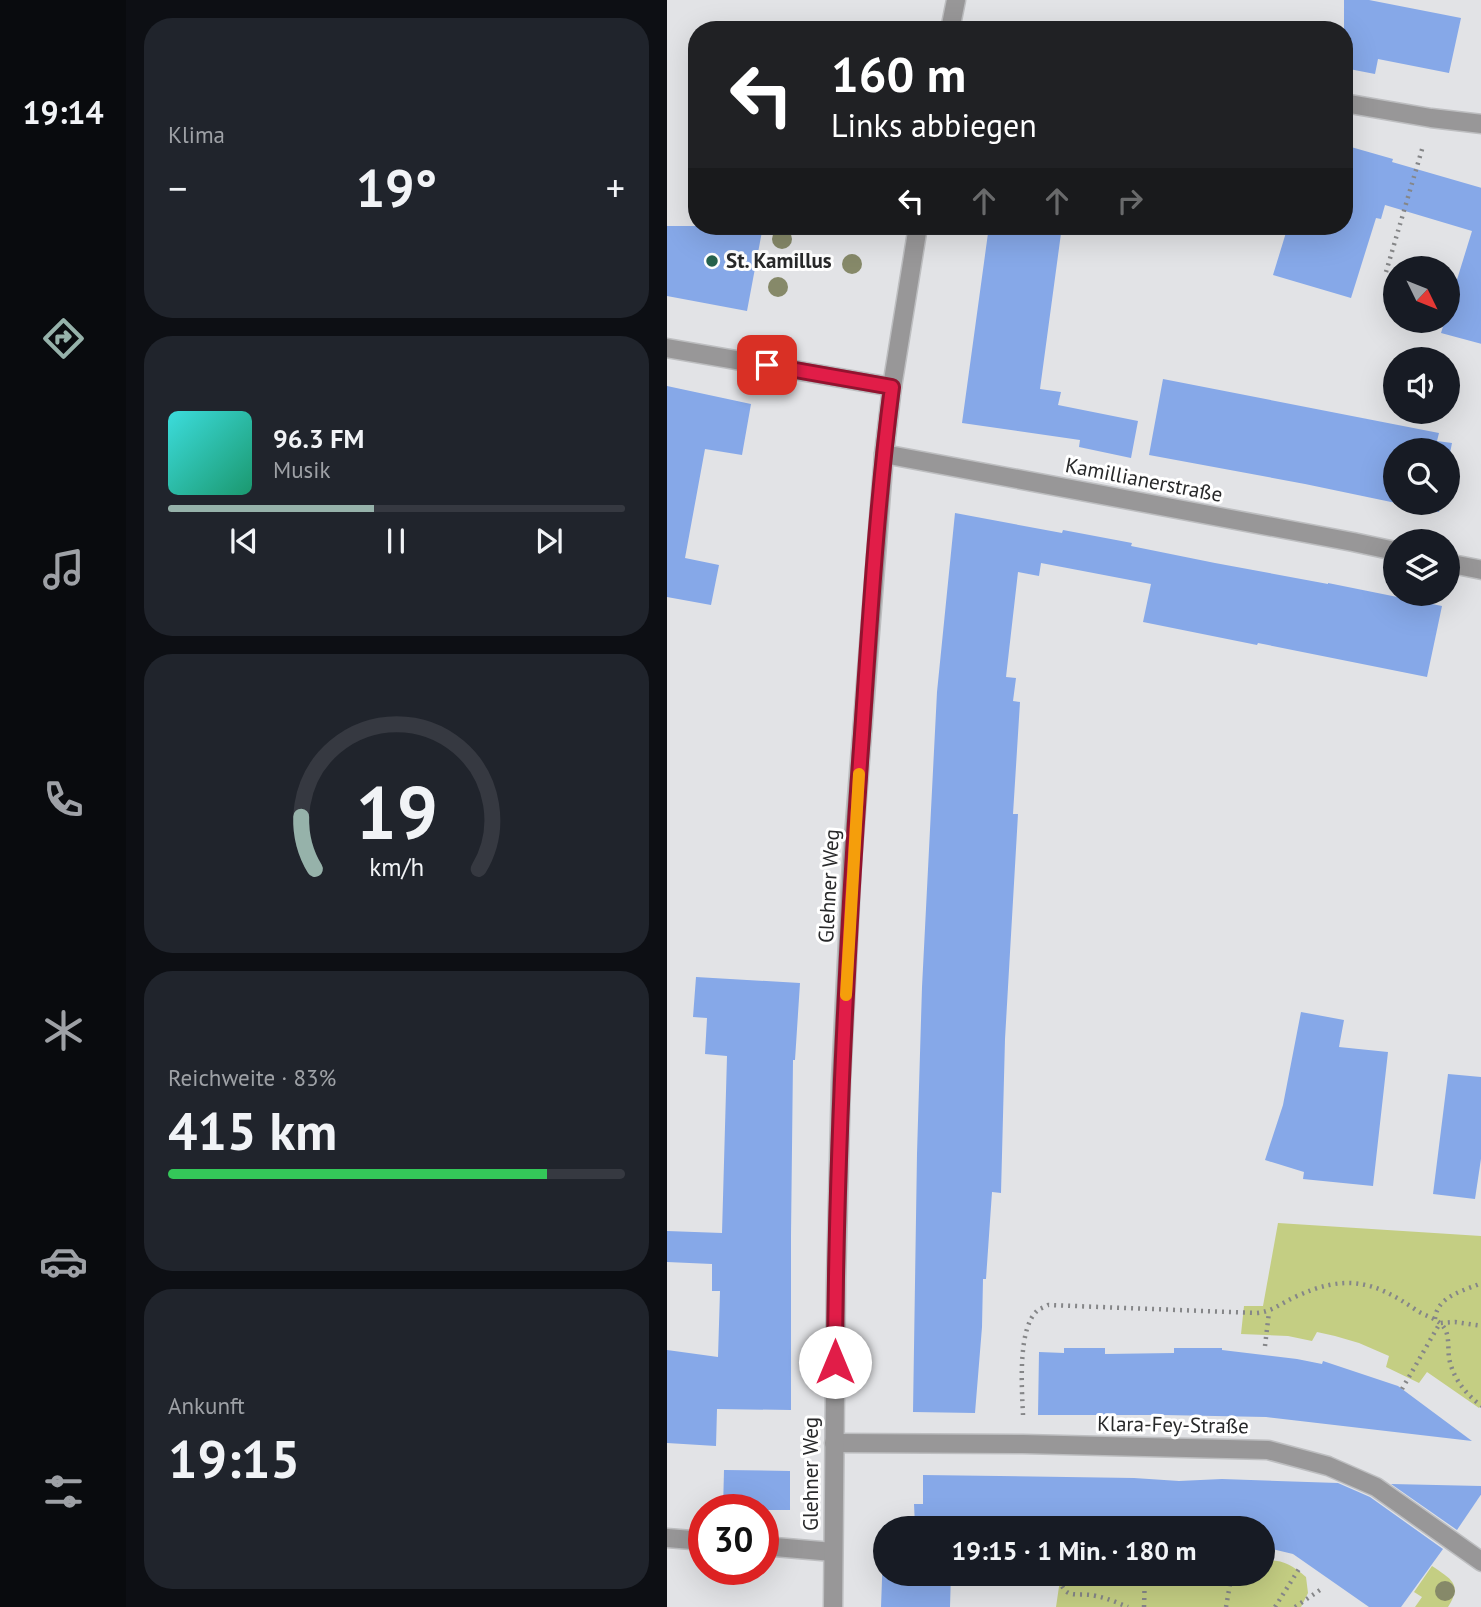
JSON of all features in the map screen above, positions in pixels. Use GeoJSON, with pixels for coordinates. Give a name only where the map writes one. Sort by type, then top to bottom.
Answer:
{"type":"FeatureCollection","features":[{"type":"Feature","properties":{"kind":"street"},"geometry":{"type":"LineString","coordinates":[[952,21],[956,0]]}},
{"type":"Feature","properties":{"kind":"street"},"geometry":{"type":"LineString","coordinates":[[1353,105],[1481,124]]}},
{"type":"Feature","properties":{"kind":"street","name":"Glehner Weg"},"geometry":{"type":"LineString","coordinates":[[833,1607],[841,1080],[853,848],[884,454],[917,235]]}},
{"type":"Feature","properties":{"kind":"street"},"geometry":{"type":"LineString","coordinates":[[667,348],[892,387]]}},
{"type":"Feature","properties":{"kind":"street","name":"Kamillianerstraße"},"geometry":{"type":"LineString","coordinates":[[884,454],[1383,549]]}},
{"type":"Feature","properties":{"kind":"street"},"geometry":{"type":"LineString","coordinates":[[1460,566],[1481,570]]}},
{"type":"Feature","properties":{"kind":"street","name":"Klara-Fey-Straße"},"geometry":{"type":"LineString","coordinates":[[834,1443],[1268,1450],[1328,1466],[1376,1488],[1481,1562]]}},
{"type":"Feature","properties":{"kind":"street"},"geometry":{"type":"LineString","coordinates":[[667,1538],[688,1540]]}},
{"type":"Feature","properties":{"kind":"street","name":"Glehner Weg"},"geometry":{"type":"LineString","coordinates":[[779,1547],[833,1552]]}},
{"type":"Feature","properties":{"kind":"path"},"geometry":{"type":"LineString","coordinates":[[1391,256],[1431,118]]}},
{"type":"Feature","properties":{"kind":"path"},"geometry":{"type":"LineString","coordinates":[[1023,1444],[1023,1344],[1032,1318],[1038,1310],[1048,1305],[1256,1313],[1269,1312],[1294,1297],[1340,1283],[1376,1287],[1440,1323],[1446,1334],[1454,1375],[1481,1406]]}},
{"type":"Feature","properties":{"kind":"path"},"geometry":{"type":"LineString","coordinates":[[1435,1319],[1436,1310],[1446,1298],[1481,1283]]}},
{"type":"Feature","properties":{"kind":"path"},"geometry":{"type":"LineString","coordinates":[[1265,1346],[1269,1312]]}},
{"type":"Feature","properties":{"kind":"path"},"geometry":{"type":"LineString","coordinates":[[1440,1323],[1481,1326]]}},
{"type":"Feature","properties":{"kind":"path"},"geometry":{"type":"LineString","coordinates":[[1402,1389],[1440,1323]]}},
{"type":"Feature","properties":{"kind":"path"},"geometry":{"type":"LineString","coordinates":[[1275,1607],[1299,1569]]}},
{"type":"Feature","properties":{"kind":"path"},"geometry":{"type":"LineString","coordinates":[[1062,1586],[1072,1595],[1095,1595],[1128,1607]]}},
{"type":"Feature","properties":{"kind":"path"},"geometry":{"type":"LineString","coordinates":[[1144,1607],[1145,1586]]}},
{"type":"Feature","properties":{"kind":"path"},"geometry":{"type":"LineString","coordinates":[[1226,1607],[1230,1586]]}},
{"type":"Feature","properties":{"kind":"path"},"geometry":{"type":"LineString","coordinates":[[1295,1607],[1320,1590]]}},
{"type":"Feature","properties":{"kind":"green space"},"geometry":{"type":"Polygon","coordinates":[[[1278,1223],[1481,1236],[1482,1404],[1479,1408],[1427,1372],[1419,1383],[1386,1367],[1389,1356],[1359,1343],[1317,1332],[1312,1341],[1288,1336],[1241,1334],[1244,1306],[1263,1306],[1278,1223]]]}},
{"type":"Feature","properties":{"kind":"green space"},"geometry":{"type":"Polygon","coordinates":[[[1275,1561],[1287,1564],[1306,1577],[1308,1593],[1301,1607],[1056,1607],[1059,1586],[1275,1586],[1275,1561]]]}},
{"type":"Feature","properties":{"kind":"green space"},"geometry":{"type":"Polygon","coordinates":[[[1432,1566],[1453,1583],[1455,1593],[1448,1607],[1415,1607],[1422,1597],[1414,1592],[1432,1566]]]}},
{"type":"Feature","properties":{"kind":"building"},"geometry":{"type":"Polygon","coordinates":[[[1344,0],[1369,0],[1461,18],[1449,73],[1378,59],[1375,74],[1353,70],[1353,21],[1344,21],[1344,0]]]}},
{"type":"Feature","properties":{"kind":"building"},"geometry":{"type":"Polygon","coordinates":[[[1353,148],[1393,159],[1392,162],[1482,188],[1482,344],[1441,333],[1460,333],[1460,270],[1472,231],[1385,205],[1381,219],[1376,218],[1351,298],[1273,275],[1285,235],[1353,235],[1353,148]]]}},
{"type":"Feature","properties":{"kind":"building","name":"St. Kamillus"},"geometry":{"type":"Polygon","coordinates":[[[667,226],[688,226],[688,235],[761,235],[747,311],[667,296],[667,226]]]}},
{"type":"Feature","properties":{"kind":"building"},"geometry":{"type":"Polygon","coordinates":[[[988,235],[1061,235],[1040,389],[1061,392],[1058,405],[1138,421],[1131,458],[1079,447],[1080,440],[962,423],[988,235]]]}},
{"type":"Feature","properties":{"kind":"building"},"geometry":{"type":"Polygon","coordinates":[[[1163,379],[1439,433],[1438,438],[1383,438],[1383,500],[1149,455],[1163,379]]]}},
{"type":"Feature","properties":{"kind":"building"},"geometry":{"type":"Polygon","coordinates":[[[667,386],[751,404],[742,455],[705,449],[685,558],[719,565],[711,605],[667,597],[667,386]]]}},
{"type":"Feature","properties":{"kind":"building"},"geometry":{"type":"Polygon","coordinates":[[[955,513],[1132,543],[1131,546],[1383,594],[1383,606],[1442,606],[1427,677],[1143,622],[1151,584],[1041,563],[1039,576],[1018,572],[1006,677],[1016,678],[1013,701],[1020,702],[1013,814],[1018,814],[1005,1039],[1001,1193],[992,1192],[986,1279],[983,1279],[975,1413],[913,1412],[922,987],[937,692],[955,513]]]}},
{"type":"Feature","properties":{"kind":"building"},"geometry":{"type":"Polygon","coordinates":[[[696,977],[800,983],[793,1060],[791,1410],[717,1409],[716,1446],[667,1443],[667,1350],[718,1357],[720,1291],[712,1291],[712,1264],[667,1262],[667,1231],[722,1233],[727,1056],[705,1054],[707,1018],[693,1017],[696,977]]]}},
{"type":"Feature","properties":{"kind":"building"},"geometry":{"type":"Polygon","coordinates":[[[1301,1012],[1344,1020],[1339,1047],[1388,1052],[1373,1186],[1303,1179],[1304,1172],[1265,1160],[1283,1105],[1301,1012]]]}},
{"type":"Feature","properties":{"kind":"building"},"geometry":{"type":"Polygon","coordinates":[[[1448,1074],[1482,1077],[1482,1152],[1475,1199],[1433,1194],[1448,1074]]]}},
{"type":"Feature","properties":{"kind":"building"},"geometry":{"type":"Polygon","coordinates":[[[1064,1348],[1105,1348],[1105,1354],[1174,1353],[1174,1348],[1222,1348],[1322,1364],[1323,1361],[1398,1386],[1472,1441],[1266,1417],[1038,1415],[1039,1352],[1064,1353],[1064,1348]]]}},
{"type":"Feature","properties":{"kind":"building"},"geometry":{"type":"Polygon","coordinates":[[[724,1470],[790,1471],[790,1510],[779,1510],[779,1494],[723,1494],[724,1470]]]}},
{"type":"Feature","properties":{"kind":"building"},"geometry":{"type":"Polygon","coordinates":[[[923,1475],[1338,1483],[1370,1497],[1443,1549],[1401,1607],[1369,1607],[1293,1554],[1275,1550],[1275,1516],[915,1516],[914,1504],[923,1504],[923,1475]]]}},
{"type":"Feature","properties":{"kind":"building"},"geometry":{"type":"Polygon","coordinates":[[[1391,1484],[1482,1486],[1482,1493],[1457,1530],[1391,1484]]]}},
{"type":"Feature","properties":{"kind":"building"},"geometry":{"type":"Polygon","coordinates":[[[882,1586],[951,1586],[950,1607],[881,1607],[882,1586]]]}},
{"type":"Feature","properties":{"kind":"slow traffic"},"geometry":{"type":"LineString","coordinates":[[846,995],[859,774]]}},
{"type":"Feature","properties":{"kind":"place","name":"St. Kamillus"},"geometry":{"type":"Point","coordinates":[712,261]}},
{"type":"Feature","properties":{"kind":"route"},"geometry":{"type":"LineString","coordinates":[[767,365],[892,387],[867,657],[853,862],[841,1080],[835,1362]]}}]}
